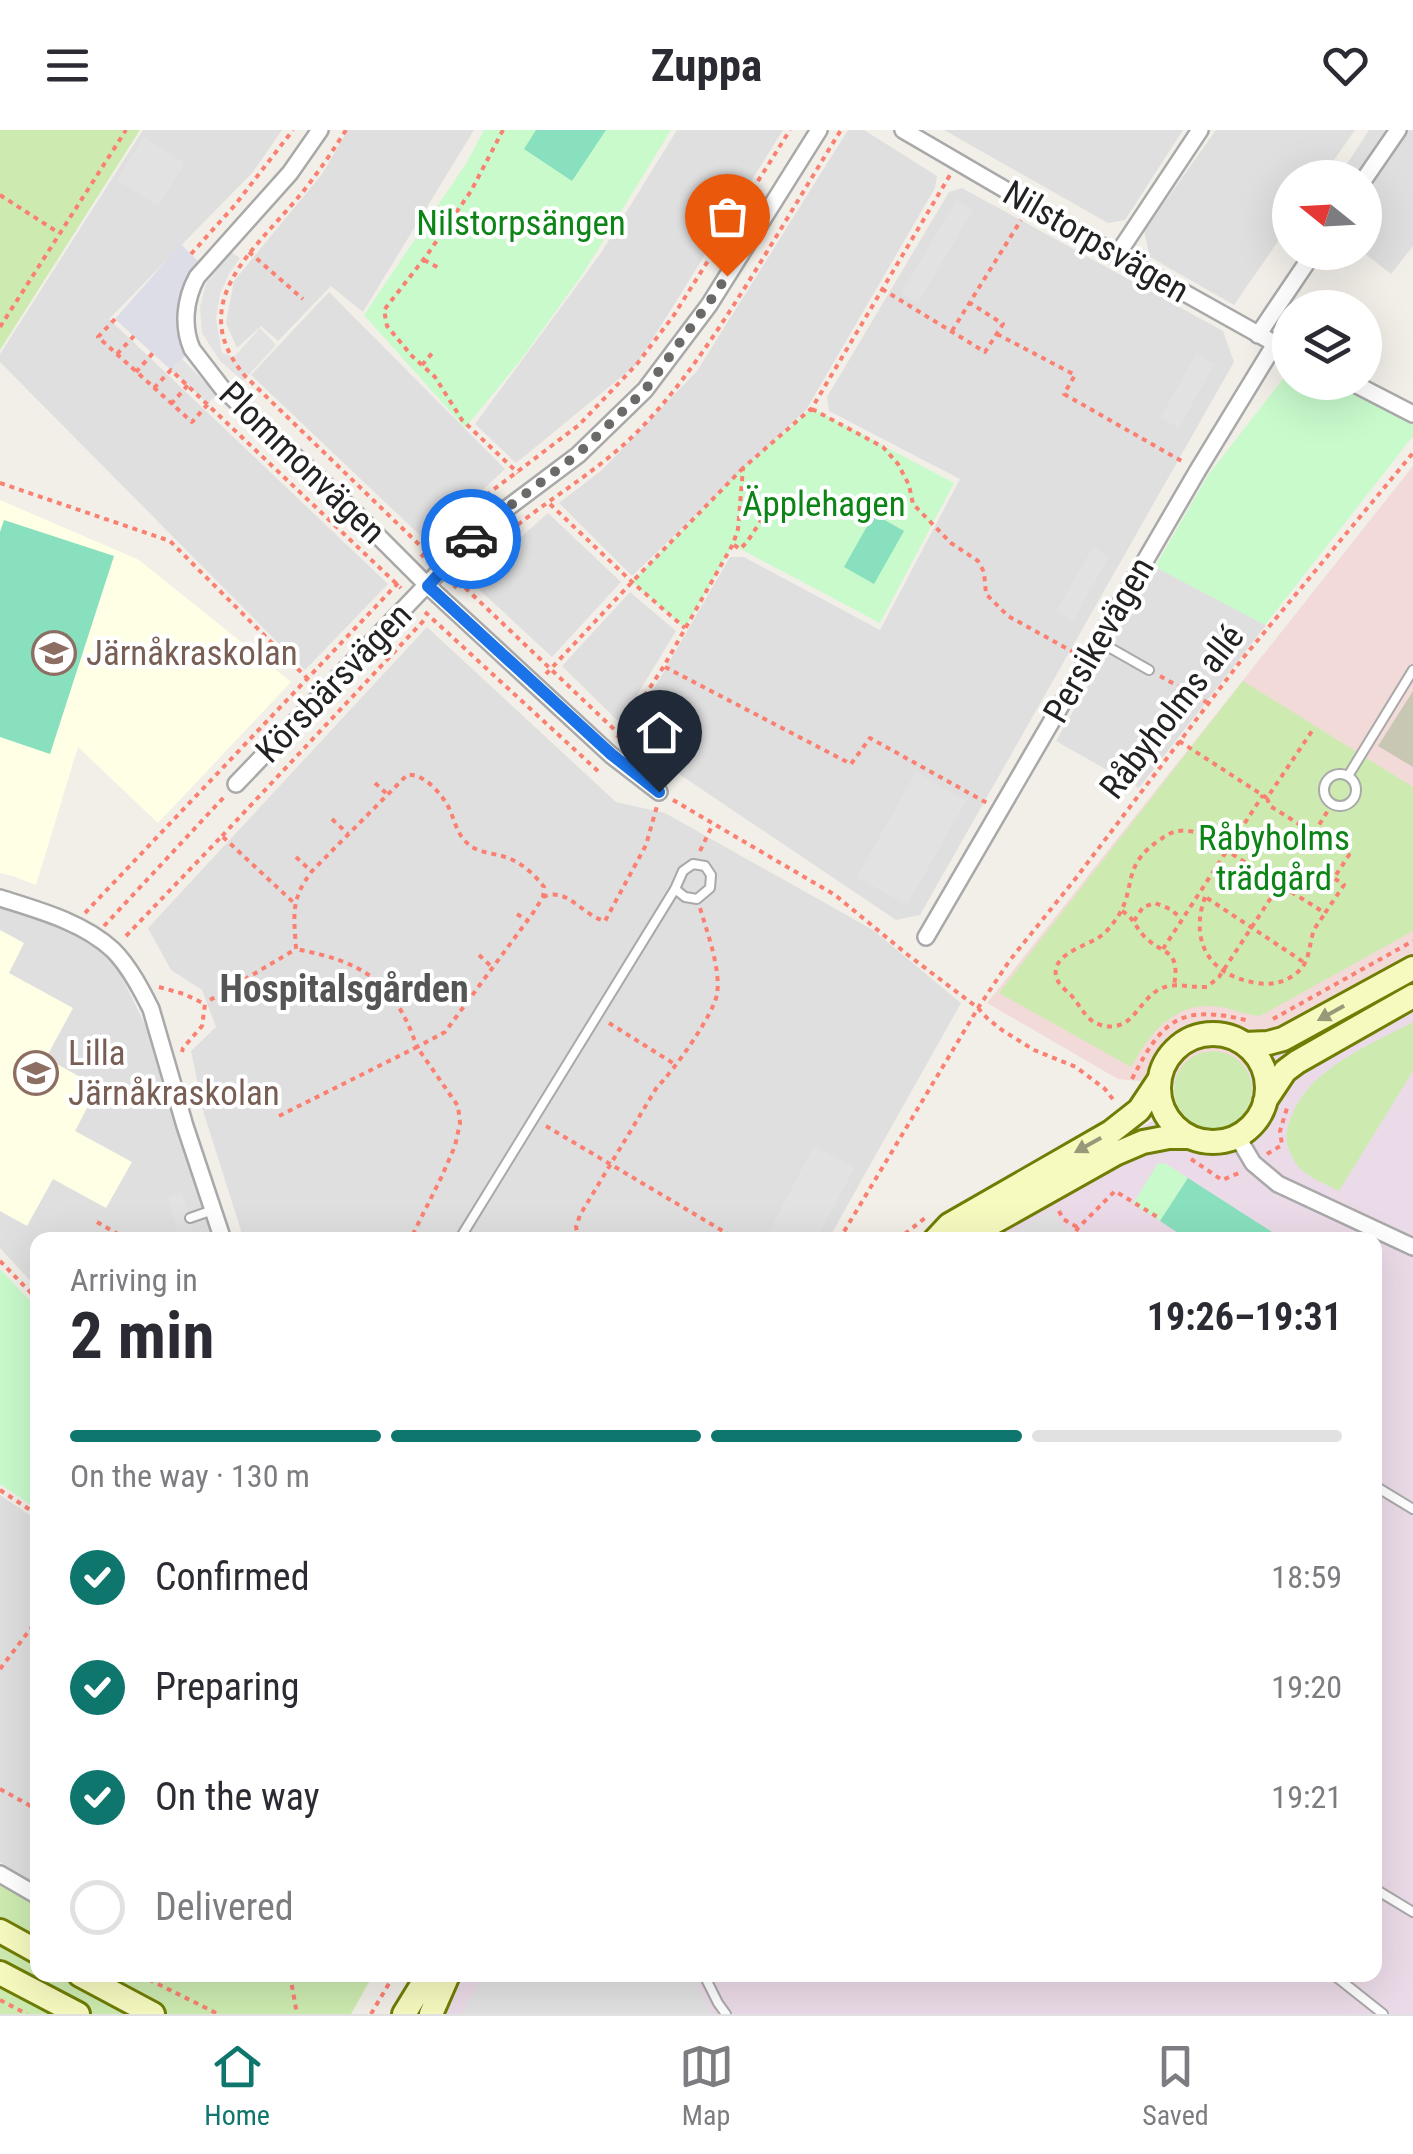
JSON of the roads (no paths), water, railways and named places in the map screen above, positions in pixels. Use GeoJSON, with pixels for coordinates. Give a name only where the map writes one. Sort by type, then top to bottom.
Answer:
{"type":"FeatureCollection","features":[{"type":"Feature","properties":{"kind":"main road"},"geometry":{"type":"LineString","coordinates":[[1244,1044],[1268,1043],[1277,1029],[1413,968]]}},
{"type":"Feature","properties":{"kind":"main road"},"geometry":{"type":"LineString","coordinates":[[976,1232],[1142,1142],[1190,1137],[1213,1142],[1237,1136],[1260,1115],[1285,1071],[1413,996]]}},
{"type":"Feature","properties":{"kind":"main road"},"geometry":{"type":"LineString","coordinates":[[1190,1137],[1169,1119],[1159,1094],[1165,1063],[1176,1048],[1192,1038],[1209,1034],[1228,1036],[1244,1044],[1264,1069],[1266,1101]]}},
{"type":"Feature","properties":{"kind":"main road"},"geometry":{"type":"LineString","coordinates":[[942,1232],[1111,1132],[1117,1110],[1139,1110],[1160,1080]]}},
{"type":"Feature","properties":{"kind":"main road"},"geometry":{"type":"LineString","coordinates":[[0,1931],[30,1948]]}},
{"type":"Feature","properties":{"kind":"main road"},"geometry":{"type":"LineString","coordinates":[[0,1973],[78,2014]]}},
{"type":"Feature","properties":{"kind":"main road"},"geometry":{"type":"LineString","coordinates":[[93,1982],[153,2014]]}},
{"type":"Feature","properties":{"kind":"main road"},"geometry":{"type":"LineString","coordinates":[[404,2014],[424,1982]]}},
{"type":"Feature","properties":{"kind":"main road"},"geometry":{"type":"LineString","coordinates":[[431,2014],[445,1982]]}},
{"type":"Feature","properties":{"kind":"street","name":"Plommonvägen"},"geometry":{"type":"LineString","coordinates":[[320,130],[290,173],[197,276],[187,304],[189,342],[222,388],[411,570],[611,754],[659,792]]}},
{"type":"Feature","properties":{"kind":"street","name":"Körsbärsvägen"},"geometry":{"type":"LineString","coordinates":[[236,784],[482,527],[578,454],[645,390],[708,304],[819,130]]}},
{"type":"Feature","properties":{"kind":"street","name":"Nilstorpsvägen"},"geometry":{"type":"LineString","coordinates":[[903,130],[1272,342]]}},
{"type":"Feature","properties":{"kind":"street"},"geometry":{"type":"LineString","coordinates":[[1117,255],[1200,130]]}},
{"type":"Feature","properties":{"kind":"street"},"geometry":{"type":"LineString","coordinates":[[1377,160],[1398,130]]}},
{"type":"Feature","properties":{"kind":"street"},"geometry":{"type":"LineString","coordinates":[[1258,335],[1302,270]]}},
{"type":"Feature","properties":{"kind":"street","name":"Persikevägen"},"geometry":{"type":"LineString","coordinates":[[926,937],[1198,470],[1272,364]]}},
{"type":"Feature","properties":{"kind":"street"},"geometry":{"type":"LineString","coordinates":[[1382,398],[1413,414]]}},
{"type":"Feature","properties":{"kind":"street"},"geometry":{"type":"LineString","coordinates":[[0,898],[94,936],[112,950],[142,991],[220,1232]]}},
{"type":"Feature","properties":{"kind":"street"},"geometry":{"type":"LineString","coordinates":[[1237,1136],[1253,1164],[1278,1184],[1381,1232]]}},
{"type":"Feature","properties":{"kind":"street"},"geometry":{"type":"LineString","coordinates":[[1382,1233],[1413,1247]]}},
{"type":"Feature","properties":{"kind":"street"},"geometry":{"type":"LineString","coordinates":[[0,1874],[30,1891]]}},
{"type":"Feature","properties":{"kind":"lane"},"geometry":{"type":"LineString","coordinates":[[1098,641],[1149,670]]}},
{"type":"Feature","properties":{"kind":"lane"},"geometry":{"type":"LineString","coordinates":[[1348,776],[1413,670]]}},
{"type":"Feature","properties":{"kind":"lane"},"geometry":{"type":"LineString","coordinates":[[1336,774],[1348,776],[1356,786],[1354,798],[1344,806],[1332,804],[1324,794],[1326,782],[1336,774]]}},
{"type":"Feature","properties":{"kind":"lane"},"geometry":{"type":"LineString","coordinates":[[465,1232],[676,889],[683,871],[693,864],[705,866],[711,875],[710,888],[697,899],[685,897],[676,889]]}},
{"type":"Feature","properties":{"kind":"lane"},"geometry":{"type":"LineString","coordinates":[[190,1218],[213,1210]]}},
{"type":"Feature","properties":{"kind":"lane"},"geometry":{"type":"LineString","coordinates":[[1382,1490],[1413,1510]]}},
{"type":"Feature","properties":{"kind":"lane"},"geometry":{"type":"LineString","coordinates":[[1382,1892],[1413,1912]]}},
{"type":"Feature","properties":{"kind":"lane"},"geometry":{"type":"LineString","coordinates":[[708,1982],[726,2014]]}},
{"type":"Feature","properties":{"kind":"lane"},"geometry":{"type":"LineString","coordinates":[[1343,1982],[1383,2014]]}},
{"type":"Feature","properties":{"kind":"place","name":"Järnåkraskolan"},"geometry":{"type":"Point","coordinates":[54,653]}},
{"type":"Feature","properties":{"kind":"place","name":"Lilla Järnåkraskolan"},"geometry":{"type":"Point","coordinates":[36,1073]}},
{"type":"Feature","properties":{"kind":"district","name":"Hospitalsgården"},"geometry":{"type":"Point","coordinates":[344,989]}},
{"type":"Feature","properties":{"kind":"park label","name":"Nilstorpsängen"},"geometry":{"type":"Point","coordinates":[521,223]}},
{"type":"Feature","properties":{"kind":"park label","name":"Äpplehagen"},"geometry":{"type":"Point","coordinates":[824,504]}},
{"type":"Feature","properties":{"kind":"park label","name":"Råbyholms trädgård"},"geometry":{"type":"Point","coordinates":[1274,858]}}]}
